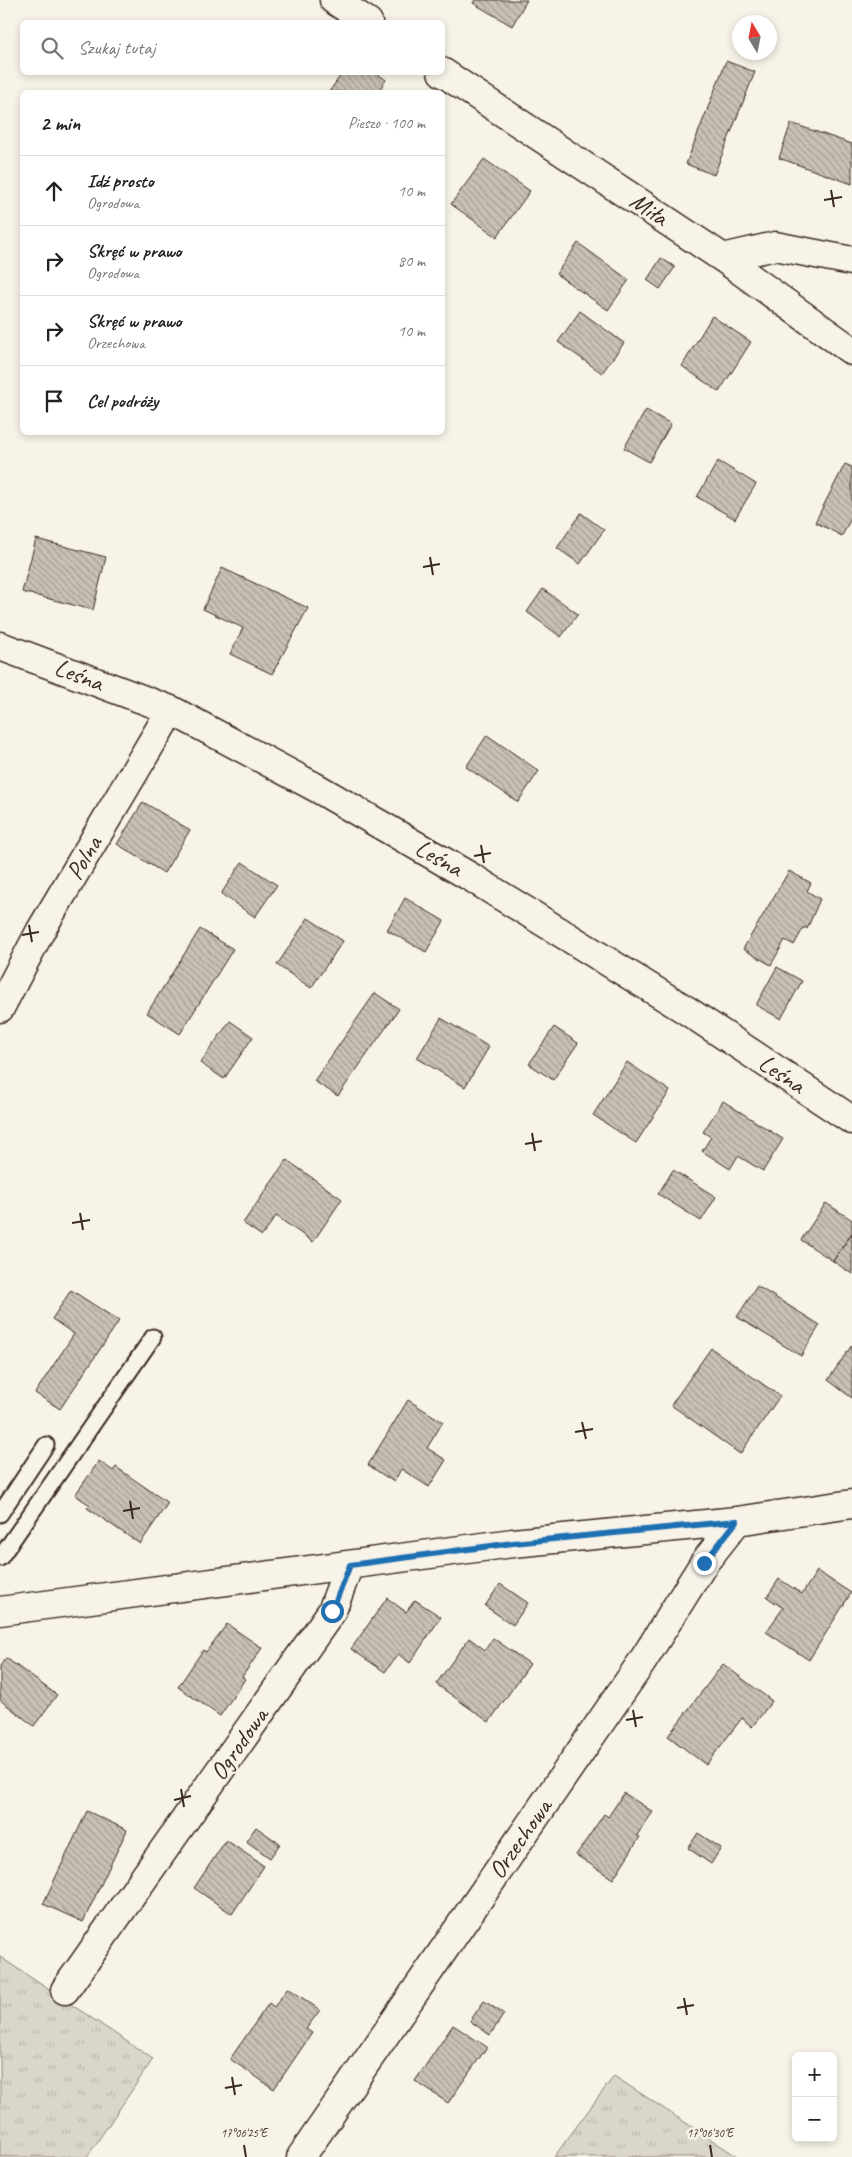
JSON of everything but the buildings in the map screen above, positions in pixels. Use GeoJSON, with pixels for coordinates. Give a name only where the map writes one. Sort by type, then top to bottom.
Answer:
{"type":"FeatureCollection","features":[{"type":"Feature","properties":{"kind":"street"},"geometry":{"type":"LineString","coordinates":[[334,0],[365,20]]}},
{"type":"Feature","properties":{"kind":"street","name":"Miła"},"geometry":{"type":"LineString","coordinates":[[445,74],[723,258],[852,351]]}},
{"type":"Feature","properties":{"kind":"street"},"geometry":{"type":"LineString","coordinates":[[723,258],[775,246],[852,261]]}},
{"type":"Feature","properties":{"kind":"street","name":"Leśna"},"geometry":{"type":"LineString","coordinates":[[0,646],[171,710],[317,788],[474,879],[686,1010],[852,1120]]}},
{"type":"Feature","properties":{"kind":"street","name":"Polna"},"geometry":{"type":"LineString","coordinates":[[0,1008],[41,930],[171,710]]}},
{"type":"Feature","properties":{"kind":"street"},"geometry":{"type":"LineString","coordinates":[[0,1611],[513,1543],[737,1521],[852,1504]]}},
{"type":"Feature","properties":{"kind":"street","name":"Orzechowa"},"geometry":{"type":"LineString","coordinates":[[301,2157],[642,1662],[704,1563],[737,1521]]}},
{"type":"Feature","properties":{"kind":"street","name":"Ogrodowa"},"geometry":{"type":"LineString","coordinates":[[65,1990],[332,1611],[350,1565]]}},
{"type":"Feature","properties":{"kind":"lane"},"geometry":{"type":"LineString","coordinates":[[0,1558],[153,1337]]}},
{"type":"Feature","properties":{"kind":"lane"},"geometry":{"type":"LineString","coordinates":[[0,1514],[46,1445]]}},
{"type":"Feature","properties":{"kind":"green space"},"geometry":{"type":"Polygon","coordinates":[[[0,1957],[153,2059],[87,2157],[0,2157],[0,1957]]]}},
{"type":"Feature","properties":{"kind":"green space"},"geometry":{"type":"Polygon","coordinates":[[[614,2076],[738,2157],[554,2157],[614,2076]]]}},
{"type":"Feature","properties":{"kind":"route"},"geometry":{"type":"LineString","coordinates":[[332,1611],[350,1565],[513,1543],[737,1521],[704,1563]]}}]}
